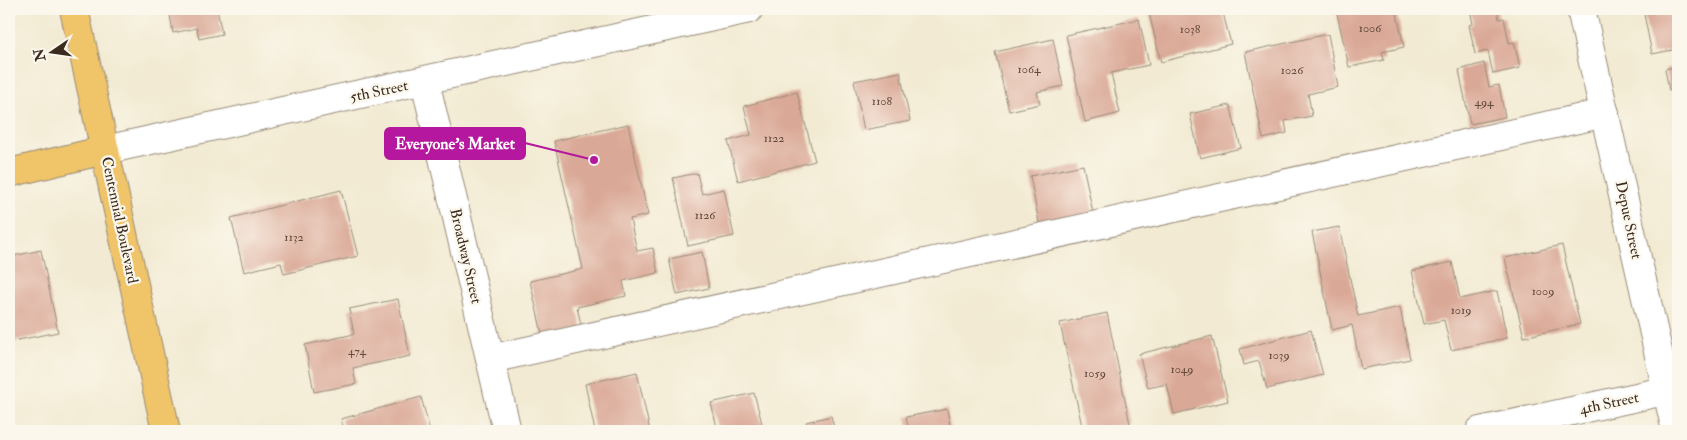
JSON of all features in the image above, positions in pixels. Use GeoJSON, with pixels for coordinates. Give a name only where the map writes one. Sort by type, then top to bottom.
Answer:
{"type":"FeatureCollection","features":[{"type":"Feature","properties":{"kind":"main road","name":"Centennial Boulevard"},"geometry":{"type":"LineString","coordinates":[[74,9],[166,431]]}},
{"type":"Feature","properties":{"kind":"main road","name":"5th Street"},"geometry":{"type":"LineString","coordinates":[[9,172],[105,150]]}},
{"type":"Feature","properties":{"kind":"street","name":"5th Street"},"geometry":{"type":"LineString","coordinates":[[105,150],[749,9]]}},
{"type":"Feature","properties":{"kind":"street","name":"Depue Street"},"geometry":{"type":"LineString","coordinates":[[1581,9],[1672,389],[1676,431]]}},
{"type":"Feature","properties":{"kind":"street","name":"Broadway Street"},"geometry":{"type":"LineString","coordinates":[[425,81],[506,431]]}},
{"type":"Feature","properties":{"kind":"street"},"geometry":{"type":"LineString","coordinates":[[490,359],[1605,113]]}},
{"type":"Feature","properties":{"kind":"street","name":"4th Street"},"geometry":{"type":"LineString","coordinates":[[1480,431],[1672,389]]}},
{"type":"Feature","properties":{"kind":"building"},"geometry":{"type":"Polygon","coordinates":[[[169,9],[217,9],[222,34],[199,39],[197,28],[173,33],[169,9]]]}},
{"type":"Feature","properties":{"kind":"building"},"geometry":{"type":"Polygon","coordinates":[[[1168,9],[1222,9],[1231,44],[1161,62],[1149,13],[1168,9]]]}},
{"type":"Feature","properties":{"kind":"building"},"geometry":{"type":"Polygon","coordinates":[[[1336,9],[1396,9],[1404,47],[1382,52],[1384,60],[1349,67],[1336,9]]]}},
{"type":"Feature","properties":{"kind":"building"},"geometry":{"type":"Polygon","coordinates":[[[1465,9],[1497,9],[1499,19],[1504,18],[1509,43],[1514,42],[1520,68],[1493,74],[1488,51],[1475,54],[1469,25],[1473,24],[1470,10],[1466,11],[1465,9]]]}},
{"type":"Feature","properties":{"kind":"building"},"geometry":{"type":"Polygon","coordinates":[[[1643,9],[1678,9],[1678,49],[1652,54],[1643,9]]]}},
{"type":"Feature","properties":{"kind":"building"},"geometry":{"type":"Polygon","coordinates":[[[1139,19],[1149,65],[1111,73],[1120,113],[1085,122],[1066,35],[1139,19]]]}},
{"type":"Feature","properties":{"kind":"building"},"geometry":{"type":"Polygon","coordinates":[[[1328,34],[1338,87],[1308,94],[1312,116],[1285,121],[1287,133],[1263,139],[1245,52],[1328,34]]]}},
{"type":"Feature","properties":{"kind":"building"},"geometry":{"type":"Polygon","coordinates":[[[1053,39],[1063,86],[1037,92],[1040,104],[1009,111],[995,52],[1053,39]]]}},
{"type":"Feature","properties":{"kind":"building"},"geometry":{"type":"Polygon","coordinates":[[[1484,63],[1489,87],[1499,85],[1505,117],[1470,124],[1459,70],[1484,63]]]}},
{"type":"Feature","properties":{"kind":"building"},"geometry":{"type":"Polygon","coordinates":[[[1678,66],[1678,88],[1669,90],[1665,69],[1678,66]]]}},
{"type":"Feature","properties":{"kind":"building"},"geometry":{"type":"Polygon","coordinates":[[[900,72],[910,121],[864,130],[854,81],[900,72]]]}},
{"type":"Feature","properties":{"kind":"building"},"geometry":{"type":"Polygon","coordinates":[[[797,92],[815,161],[738,181],[728,141],[751,135],[744,106],[797,92]]]}},
{"type":"Feature","properties":{"kind":"building"},"geometry":{"type":"Polygon","coordinates":[[[1230,105],[1241,148],[1200,158],[1190,114],[1230,105]]]}},
{"type":"Feature","properties":{"kind":"building"},"geometry":{"type":"Polygon","coordinates":[[[1678,117],[1678,134],[1677,134],[1674,118],[1678,117]]]}},
{"type":"Feature","properties":{"kind":"building"},"geometry":{"type":"Polygon","coordinates":[[[628,124],[648,215],[630,219],[637,251],[653,248],[658,273],[623,281],[626,296],[577,307],[582,329],[543,338],[530,281],[583,269],[554,141],[628,124]]]}},
{"type":"Feature","properties":{"kind":"building"},"geometry":{"type":"Polygon","coordinates":[[[1083,165],[1093,213],[1039,223],[1030,176],[1083,165]]]}},
{"type":"Feature","properties":{"kind":"building"},"geometry":{"type":"Polygon","coordinates":[[[697,173],[702,194],[724,189],[734,236],[688,246],[673,178],[697,173]]]}},
{"type":"Feature","properties":{"kind":"building"},"geometry":{"type":"Polygon","coordinates":[[[341,190],[358,256],[284,274],[281,263],[244,272],[231,218],[341,190]]]}},
{"type":"Feature","properties":{"kind":"building"},"geometry":{"type":"Polygon","coordinates":[[[1339,227],[1358,316],[1400,307],[1410,359],[1361,369],[1352,325],[1332,330],[1312,232],[1339,227]]]}},
{"type":"Feature","properties":{"kind":"building"},"geometry":{"type":"Polygon","coordinates":[[[1562,245],[1580,324],[1524,337],[1505,258],[1562,245]]]}},
{"type":"Feature","properties":{"kind":"building"},"geometry":{"type":"Polygon","coordinates":[[[41,250],[58,332],[13,341],[9,319],[9,257],[41,250]]]}},
{"type":"Feature","properties":{"kind":"building"},"geometry":{"type":"Polygon","coordinates":[[[702,252],[709,288],[677,295],[669,259],[702,252]]]}},
{"type":"Feature","properties":{"kind":"building"},"geometry":{"type":"Polygon","coordinates":[[[1452,262],[1460,299],[1497,291],[1507,338],[1451,350],[1444,320],[1424,324],[1412,271],[1452,262]]]}},
{"type":"Feature","properties":{"kind":"building"},"geometry":{"type":"Polygon","coordinates":[[[398,299],[410,356],[353,368],[356,384],[314,392],[305,345],[354,334],[349,309],[398,299]]]}},
{"type":"Feature","properties":{"kind":"building"},"geometry":{"type":"Polygon","coordinates":[[[1107,313],[1130,424],[1094,431],[1083,431],[1060,323],[1107,313]]]}},
{"type":"Feature","properties":{"kind":"building"},"geometry":{"type":"Polygon","coordinates":[[[1311,330],[1323,375],[1267,389],[1259,361],[1244,365],[1240,349],[1311,330]]]}},
{"type":"Feature","properties":{"kind":"building"},"geometry":{"type":"Polygon","coordinates":[[[1212,336],[1228,401],[1174,414],[1167,384],[1148,388],[1139,354],[1212,336]]]}},
{"type":"Feature","properties":{"kind":"building"},"geometry":{"type":"Polygon","coordinates":[[[637,372],[650,431],[595,431],[585,384],[637,372]]]}},
{"type":"Feature","properties":{"kind":"building"},"geometry":{"type":"Polygon","coordinates":[[[754,393],[764,431],[718,431],[711,403],[754,393]]]}},
{"type":"Feature","properties":{"kind":"building"},"geometry":{"type":"Polygon","coordinates":[[[421,397],[430,431],[344,431],[341,419],[421,397]]]}},
{"type":"Feature","properties":{"kind":"building"},"geometry":{"type":"Polygon","coordinates":[[[947,409],[951,431],[909,431],[906,417],[947,409]]]}},
{"type":"Feature","properties":{"kind":"building"},"geometry":{"type":"Polygon","coordinates":[[[831,416],[835,431],[808,431],[806,422],[831,416]]]}},
{"type":"Feature","properties":{"kind":"place","name":"Everyone’s Market"},"geometry":{"type":"Point","coordinates":[594,160]}}]}
